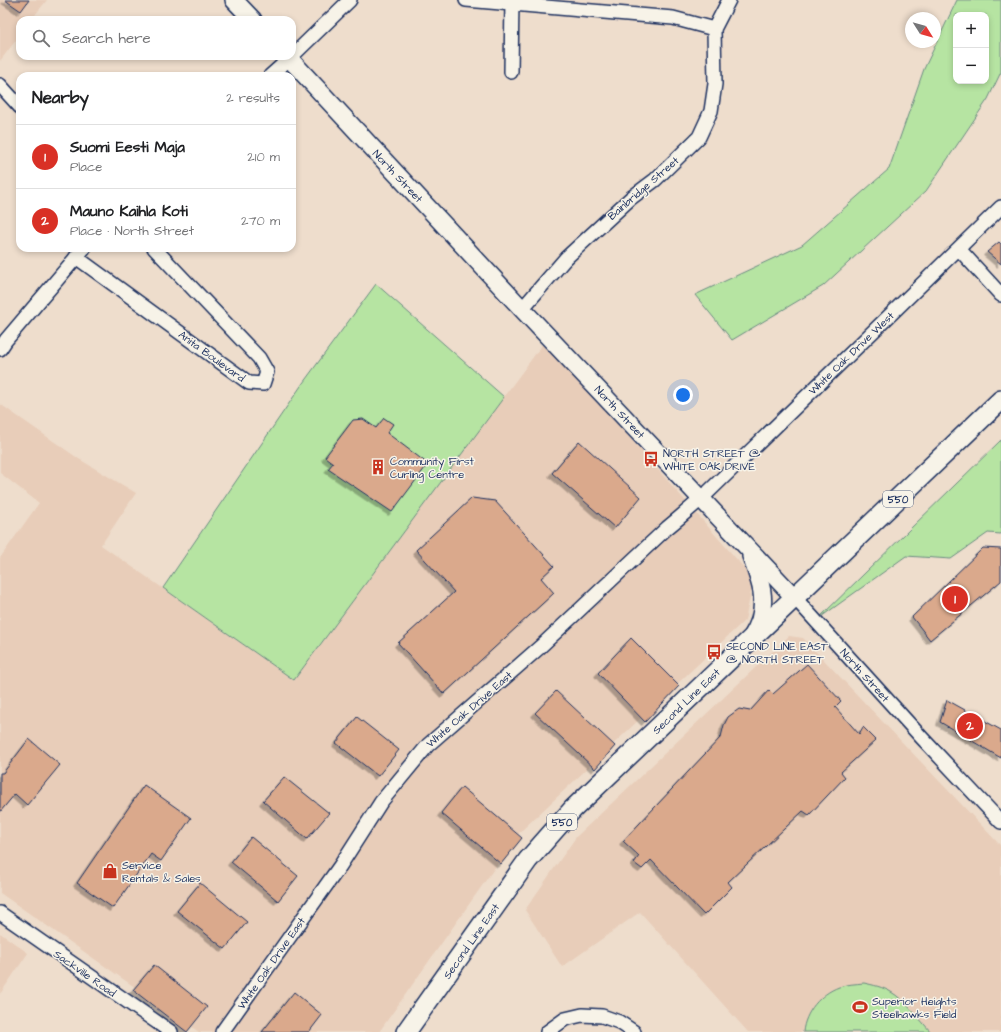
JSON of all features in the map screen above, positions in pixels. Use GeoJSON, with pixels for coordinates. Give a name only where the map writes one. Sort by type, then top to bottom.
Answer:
{"type":"FeatureCollection","features":[{"type":"Feature","properties":{"kind":"highway","name":"Second Line East"},"geometry":{"type":"LineString","coordinates":[[406,1032],[528,860],[573,809],[1001,400]]}},
{"type":"Feature","properties":{"kind":"main road"},"geometry":{"type":"LineString","coordinates":[[234,0],[249,16]]}},
{"type":"Feature","properties":{"kind":"main road","name":"North Street"},"geometry":{"type":"LineString","coordinates":[[291,60],[522,309],[795,598]]}},
{"type":"Feature","properties":{"kind":"main road"},"geometry":{"type":"LineString","coordinates":[[749,550],[762,587],[763,598],[760,621],[750,640]]}},
{"type":"Feature","properties":{"kind":"street"},"geometry":{"type":"LineString","coordinates":[[296,50],[350,0]]}},
{"type":"Feature","properties":{"kind":"street"},"geometry":{"type":"LineString","coordinates":[[466,0],[512,2],[673,18],[714,29]]}},
{"type":"Feature","properties":{"kind":"street","name":"Bainbridge Street"},"geometry":{"type":"LineString","coordinates":[[522,309],[566,258],[631,198],[656,180],[699,137],[711,111],[715,84],[714,29],[729,0]]}},
{"type":"Feature","properties":{"kind":"street"},"geometry":{"type":"LineString","coordinates":[[511,72],[512,2]]}},
{"type":"Feature","properties":{"kind":"street"},"geometry":{"type":"LineString","coordinates":[[274,72],[285,60]]}},
{"type":"Feature","properties":{"kind":"street"},"geometry":{"type":"LineString","coordinates":[[0,85],[16,103]]}},
{"type":"Feature","properties":{"kind":"street","name":"White Oak Drive West"},"geometry":{"type":"LineString","coordinates":[[701,499],[1001,207]]}},
{"type":"Feature","properties":{"kind":"street"},"geometry":{"type":"LineString","coordinates":[[959,249],[1001,295]]}},
{"type":"Feature","properties":{"kind":"street"},"geometry":{"type":"LineString","coordinates":[[2,342],[80,252]]}},
{"type":"Feature","properties":{"kind":"street","name":"Anita Boulevard"},"geometry":{"type":"LineString","coordinates":[[80,252],[249,383],[263,384],[266,372],[259,358],[158,252]]}},
{"type":"Feature","properties":{"kind":"street","name":"White Oak Drive East"},"geometry":{"type":"LineString","coordinates":[[222,1032],[340,866],[381,802],[428,744],[540,647],[667,528],[701,499]]}},
{"type":"Feature","properties":{"kind":"street","name":"North Street"},"geometry":{"type":"LineString","coordinates":[[795,598],[922,738],[1001,822]]}},
{"type":"Feature","properties":{"kind":"street","name":"Sackville Road"},"geometry":{"type":"LineString","coordinates":[[0,913],[171,1032]]}},
{"type":"Feature","properties":{"kind":"street"},"geometry":{"type":"LineString","coordinates":[[547,1032],[565,1019],[582,1015],[602,1016],[620,1022],[634,1032]]}},
{"type":"Feature","properties":{"kind":"shaded area"},"geometry":{"type":"Polygon","coordinates":[[[0,0],[47,0],[34,16],[16,16],[16,40],[0,61],[0,0]]]}},
{"type":"Feature","properties":{"kind":"shaded area"},"geometry":{"type":"Polygon","coordinates":[[[545,341],[754,579],[745,620],[520,832],[379,1032],[199,1032],[0,893],[0,558],[39,503],[0,473],[0,404],[79,459],[136,493],[101,545],[294,680],[545,341]]]}},
{"type":"Feature","properties":{"kind":"shaded area"},"geometry":{"type":"Polygon","coordinates":[[[789,636],[803,638],[1001,846],[1001,1032],[748,1032],[640,912],[562,967],[525,910],[576,837],[789,636]]]}},
{"type":"Feature","properties":{"kind":"shaded area"},"geometry":{"type":"Polygon","coordinates":[[[0,933],[28,953],[0,994],[0,933]]]}},
{"type":"Feature","properties":{"kind":"green space"},"geometry":{"type":"Polygon","coordinates":[[[957,0],[1001,0],[1001,72],[988,99],[926,191],[823,286],[732,340],[695,295],[802,245],[889,169],[924,69],[934,48],[941,48],[941,33],[957,0]]]}},
{"type":"Feature","properties":{"kind":"green space"},"geometry":{"type":"Polygon","coordinates":[[[376,284],[504,397],[294,680],[163,588],[303,383],[376,284]]]}},
{"type":"Feature","properties":{"kind":"green space"},"geometry":{"type":"Polygon","coordinates":[[[1001,440],[1001,534],[988,533],[951,559],[906,556],[818,619],[1001,440]]]}},
{"type":"Feature","properties":{"kind":"green space","name":"Superior Heights Steelhawks Field"},"geometry":{"type":"Polygon","coordinates":[[[864,983],[878,986],[896,995],[931,1032],[803,1032],[804,1025],[810,1011],[826,994],[842,986],[864,983]]]}},
{"type":"Feature","properties":{"kind":"building"},"geometry":{"type":"Polygon","coordinates":[[[5,0],[29,0],[21,11],[5,0]]]}},
{"type":"Feature","properties":{"kind":"building"},"geometry":{"type":"Polygon","coordinates":[[[999,242],[1001,244],[1001,264],[987,252],[999,242]]]}},
{"type":"Feature","properties":{"kind":"building","name":"Community First Curling Centre"},"geometry":{"type":"Polygon","coordinates":[[[384,418],[393,424],[387,433],[428,464],[392,512],[328,469],[333,463],[325,457],[353,420],[363,419],[376,428],[384,418]]]}},
{"type":"Feature","properties":{"kind":"building"},"geometry":{"type":"Polygon","coordinates":[[[579,441],[641,497],[615,528],[552,473],[579,441]]]}},
{"type":"Feature","properties":{"kind":"building"},"geometry":{"type":"Polygon","coordinates":[[[472,498],[495,501],[554,566],[541,578],[554,593],[444,694],[398,643],[454,592],[416,550],[472,498]]]}},
{"type":"Feature","properties":{"kind":"building"},"geometry":{"type":"Polygon","coordinates":[[[983,548],[1001,549],[1001,581],[930,640],[912,617],[983,548]]]}},
{"type":"Feature","properties":{"kind":"building"},"geometry":{"type":"Polygon","coordinates":[[[631,638],[679,686],[645,722],[598,673],[631,638]]]}},
{"type":"Feature","properties":{"kind":"building"},"geometry":{"type":"Polygon","coordinates":[[[807,664],[841,701],[835,707],[859,734],[863,727],[876,740],[841,772],[845,777],[809,815],[803,811],[728,882],[732,887],[704,915],[651,860],[642,869],[634,863],[639,856],[623,841],[721,737],[728,717],[739,709],[750,711],[769,690],[773,694],[807,664]]]}},
{"type":"Feature","properties":{"kind":"building"},"geometry":{"type":"Polygon","coordinates":[[[556,691],[615,746],[595,769],[535,713],[556,691]]]}},
{"type":"Feature","properties":{"kind":"building"},"geometry":{"type":"Polygon","coordinates":[[[947,700],[1001,730],[1001,758],[940,722],[947,700]]]}},
{"type":"Feature","properties":{"kind":"building"},"geometry":{"type":"Polygon","coordinates":[[[357,717],[399,750],[378,776],[336,743],[357,717]]]}},
{"type":"Feature","properties":{"kind":"building"},"geometry":{"type":"Polygon","coordinates":[[[29,739],[60,765],[27,805],[15,794],[0,812],[0,773],[3,773],[29,739]]]}},
{"type":"Feature","properties":{"kind":"building"},"geometry":{"type":"Polygon","coordinates":[[[284,777],[329,813],[307,839],[263,801],[284,777]]]}},
{"type":"Feature","properties":{"kind":"building"},"geometry":{"type":"Polygon","coordinates":[[[144,785],[191,818],[161,861],[151,854],[113,908],[77,883],[144,785]]]}},
{"type":"Feature","properties":{"kind":"building"},"geometry":{"type":"Polygon","coordinates":[[[462,787],[522,838],[501,864],[441,813],[462,787]]]}},
{"type":"Feature","properties":{"kind":"building"},"geometry":{"type":"Polygon","coordinates":[[[251,837],[298,876],[278,901],[231,862],[251,837]]]}},
{"type":"Feature","properties":{"kind":"building"},"geometry":{"type":"Polygon","coordinates":[[[200,883],[247,922],[225,949],[177,911],[200,883]]]}},
{"type":"Feature","properties":{"kind":"building"},"geometry":{"type":"Polygon","coordinates":[[[154,965],[207,1007],[187,1032],[133,990],[154,965]]]}},
{"type":"Feature","properties":{"kind":"building"},"geometry":{"type":"Polygon","coordinates":[[[294,992],[322,1015],[309,1032],[262,1032],[294,992]]]}},
{"type":"Feature","properties":{"kind":"place","name":"NORTH STREET @ WHITE OAK DRIVE"},"geometry":{"type":"Point","coordinates":[651,459]}},
{"type":"Feature","properties":{"kind":"place","name":"Community First Curling Centre"},"geometry":{"type":"Point","coordinates":[378,467]}},
{"type":"Feature","properties":{"kind":"place","name":"Suomi Eesti Maja"},"geometry":{"type":"Point","coordinates":[955,599]}},
{"type":"Feature","properties":{"kind":"place","name":"SECOND LINE EAST @ NORTH STREET"},"geometry":{"type":"Point","coordinates":[714,652]}},
{"type":"Feature","properties":{"kind":"place","name":"Mauno Kaihla Koti"},"geometry":{"type":"Point","coordinates":[970,726]}},
{"type":"Feature","properties":{"kind":"place","name":"Service Rentals & Sales"},"geometry":{"type":"Point","coordinates":[110,871]}},
{"type":"Feature","properties":{"kind":"place","name":"Superior Heights Steelhawks Field"},"geometry":{"type":"Point","coordinates":[860,1007]}}]}
